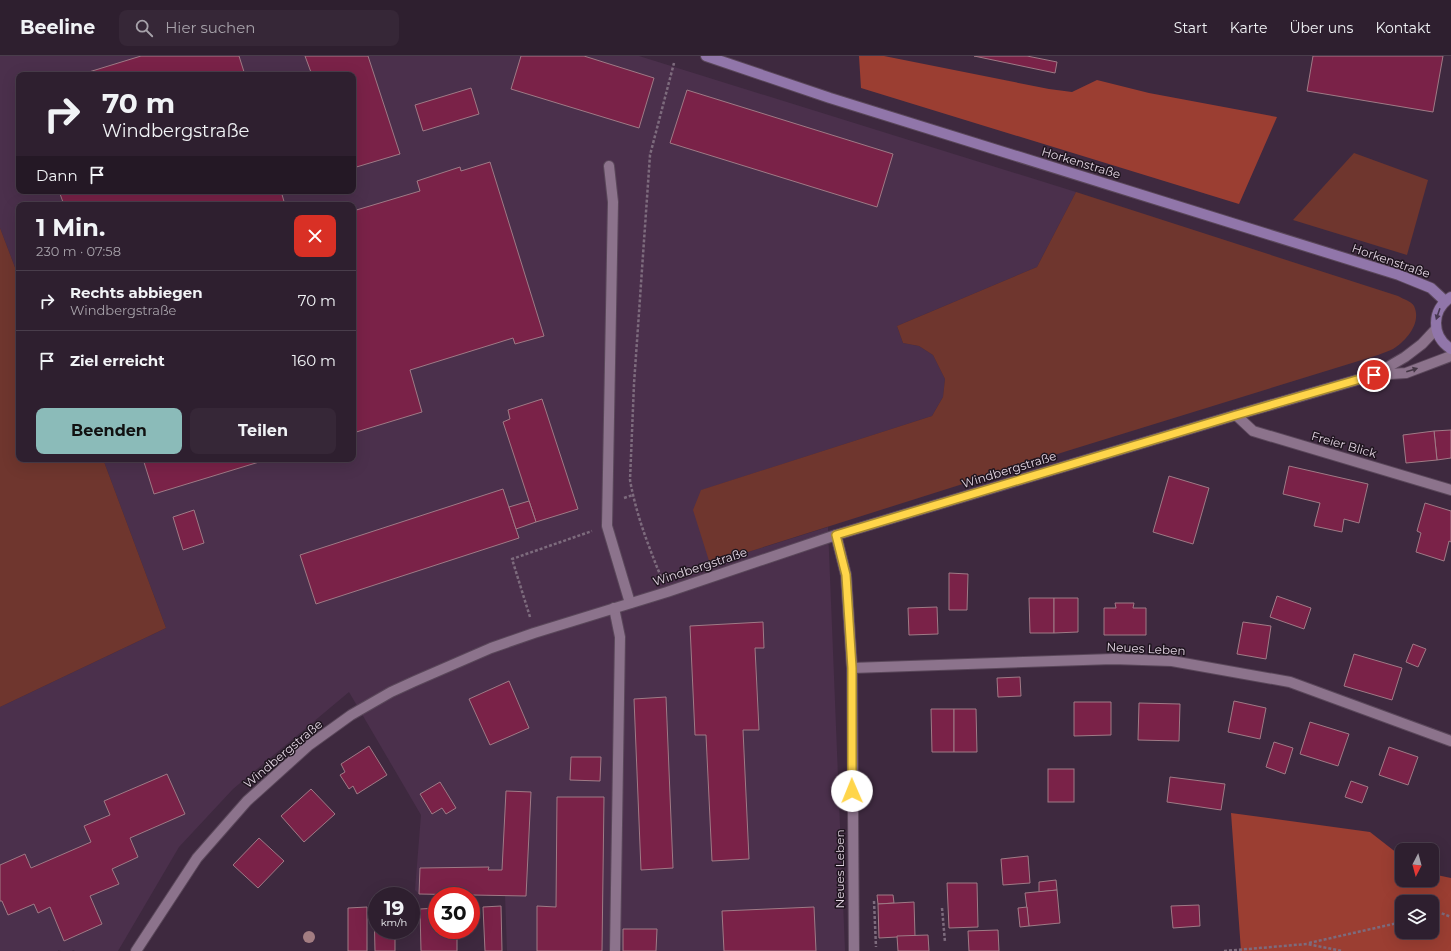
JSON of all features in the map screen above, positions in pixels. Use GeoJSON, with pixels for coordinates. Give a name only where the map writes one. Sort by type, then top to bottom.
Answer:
{"type":"FeatureCollection","features":[{"type":"Feature","properties":{"kind":"street","name":"Horkenstraße"},"geometry":{"type":"LineString","coordinates":[[706,56],[838,100],[1399,275],[1431,288],[1448,299]]}},
{"type":"Feature","properties":{"kind":"street"},"geometry":{"type":"LineString","coordinates":[[609,166],[613,202],[607,526],[630,603]]}},
{"type":"Feature","properties":{"kind":"street"},"geometry":{"type":"LineString","coordinates":[[1448,299],[1438,310],[1436,329],[1440,340],[1451,349]]}},
{"type":"Feature","properties":{"kind":"street","name":"Windbergstraße"},"geometry":{"type":"LineString","coordinates":[[1374,375],[1422,344],[1436,329]]}},
{"type":"Feature","properties":{"kind":"street","name":"Windbergstraße"},"geometry":{"type":"LineString","coordinates":[[140,949],[197,858],[247,801],[308,746],[351,715],[391,692],[491,648],[534,633],[667,592],[836,535],[1374,375],[1406,373],[1451,356]]}},
{"type":"Feature","properties":{"kind":"street","name":"Freier Blick"},"geometry":{"type":"LineString","coordinates":[[1236,415],[1253,431],[1451,490]]}},
{"type":"Feature","properties":{"kind":"street","name":"Neues Leben"},"geometry":{"type":"LineString","coordinates":[[836,535],[846,575],[852,668],[854,951]]}},
{"type":"Feature","properties":{"kind":"street"},"geometry":{"type":"LineString","coordinates":[[614,608],[620,637],[615,951]]}},
{"type":"Feature","properties":{"kind":"street","name":"Neues Leben"},"geometry":{"type":"LineString","coordinates":[[852,668],[1113,659],[1172,661],[1290,682],[1451,742]]}},
{"type":"Feature","properties":{"kind":"path"},"geometry":{"type":"LineString","coordinates":[[667,592],[646,539],[630,480],[634,384],[650,155],[674,63]]}},
{"type":"Feature","properties":{"kind":"path"},"geometry":{"type":"LineString","coordinates":[[534,633],[512,558],[607,526]]}},
{"type":"Feature","properties":{"kind":"path"},"geometry":{"type":"LineString","coordinates":[[874,901],[876,947]]}},
{"type":"Feature","properties":{"kind":"path"},"geometry":{"type":"LineString","coordinates":[[942,908],[945,942]]}},
{"type":"Feature","properties":{"kind":"path"},"geometry":{"type":"LineString","coordinates":[[1439,913],[1451,917]]}},
{"type":"Feature","properties":{"kind":"path"},"geometry":{"type":"LineString","coordinates":[[1224,951],[1307,944],[1395,924]]}},
{"type":"Feature","properties":{"kind":"path"},"geometry":{"type":"LineString","coordinates":[[1307,944],[1342,951]]}},
{"type":"Feature","properties":{"kind":"shaded area"},"geometry":{"type":"Polygon","coordinates":[[[0,56],[639,56],[1076,192],[1037,267],[897,326],[903,343],[919,346],[933,355],[945,379],[943,397],[932,416],[702,490],[710,564],[828,527],[845,951],[507,951],[505,895],[480,895],[480,887],[428,887],[428,894],[420,894],[420,887],[415,887],[421,815],[349,692],[233,789],[179,847],[118,951],[0,951],[0,707],[166,628],[104,462],[356,462],[356,202],[16,202],[16,270],[0,228],[0,56]]]}},
{"type":"Feature","properties":{"kind":"shaded area"},"geometry":{"type":"Polygon","coordinates":[[[859,56],[884,56],[1049,89],[1072,92],[1097,80],[1149,93],[1277,117],[1239,204],[861,88],[859,56]]]}},
{"type":"Feature","properties":{"kind":"shaded area"},"geometry":{"type":"Polygon","coordinates":[[[1354,153],[1428,180],[1407,255],[1293,220],[1354,153]]]}},
{"type":"Feature","properties":{"kind":"shaded area"},"geometry":{"type":"Polygon","coordinates":[[[1076,192],[1398,296],[1413,304],[1416,312],[1414,325],[1411,331],[1398,346],[1378,355],[1067,451],[710,564],[693,510],[701,490],[932,416],[943,397],[945,379],[933,355],[919,346],[903,343],[897,326],[1037,267],[1076,192]]]}},
{"type":"Feature","properties":{"kind":"shaded area"},"geometry":{"type":"Polygon","coordinates":[[[0,228],[16,270],[16,462],[104,462],[166,628],[0,707],[0,228]]]}},
{"type":"Feature","properties":{"kind":"shaded area"},"geometry":{"type":"Polygon","coordinates":[[[1231,813],[1370,832],[1395,852],[1395,887],[1439,887],[1439,875],[1451,878],[1451,951],[1241,951],[1231,813]]]}},
{"type":"Feature","properties":{"kind":"building"},"geometry":{"type":"Polygon","coordinates":[[[141,56],[239,56],[244,72],[89,72],[141,56]]]}},
{"type":"Feature","properties":{"kind":"building"},"geometry":{"type":"Polygon","coordinates":[[[305,56],[368,56],[400,154],[356,167],[356,72],[311,72],[305,56]]]}},
{"type":"Feature","properties":{"kind":"building"},"geometry":{"type":"Polygon","coordinates":[[[521,56],[584,56],[654,78],[639,128],[511,89],[521,56]]]}},
{"type":"Feature","properties":{"kind":"building"},"geometry":{"type":"Polygon","coordinates":[[[974,56],[1027,56],[1057,62],[1055,73],[974,56]]]}},
{"type":"Feature","properties":{"kind":"building"},"geometry":{"type":"Polygon","coordinates":[[[1313,56],[1443,56],[1433,112],[1307,91],[1313,56]]]}},
{"type":"Feature","properties":{"kind":"building"},"geometry":{"type":"Polygon","coordinates":[[[471,88],[479,114],[423,131],[415,105],[471,88]]]}},
{"type":"Feature","properties":{"kind":"building"},"geometry":{"type":"Polygon","coordinates":[[[687,90],[893,154],[877,207],[670,143],[687,90]]]}},
{"type":"Feature","properties":{"kind":"building"},"geometry":{"type":"Polygon","coordinates":[[[490,162],[544,336],[515,344],[513,338],[410,370],[422,412],[356,432],[356,210],[420,191],[417,181],[460,167],[461,171],[490,162]]]}},
{"type":"Feature","properties":{"kind":"building"},"geometry":{"type":"Polygon","coordinates":[[[60,194],[282,194],[284,202],[63,202],[60,194]]]}},
{"type":"Feature","properties":{"kind":"building"},"geometry":{"type":"Polygon","coordinates":[[[542,399],[578,509],[536,522],[503,422],[510,419],[508,410],[542,399]]]}},
{"type":"Feature","properties":{"kind":"building"},"geometry":{"type":"Polygon","coordinates":[[[1451,430],[1451,458],[1437,460],[1434,431],[1451,430]]]}},
{"type":"Feature","properties":{"kind":"building"},"geometry":{"type":"Polygon","coordinates":[[[1434,431],[1437,460],[1406,463],[1403,435],[1434,431]]]}},
{"type":"Feature","properties":{"kind":"building"},"geometry":{"type":"Polygon","coordinates":[[[144,462],[259,462],[154,494],[144,462]]]}},
{"type":"Feature","properties":{"kind":"building"},"geometry":{"type":"Polygon","coordinates":[[[1289,466],[1368,484],[1359,523],[1344,519],[1342,532],[1314,526],[1320,503],[1283,494],[1289,466]]]}},
{"type":"Feature","properties":{"kind":"building"},"geometry":{"type":"Polygon","coordinates":[[[1169,476],[1209,488],[1193,544],[1153,532],[1169,476]]]}},
{"type":"Feature","properties":{"kind":"building"},"geometry":{"type":"Polygon","coordinates":[[[503,489],[519,538],[316,604],[300,555],[503,489]]]}},
{"type":"Feature","properties":{"kind":"building"},"geometry":{"type":"Polygon","coordinates":[[[529,501],[536,522],[516,529],[509,507],[529,501]]]}},
{"type":"Feature","properties":{"kind":"building"},"geometry":{"type":"Polygon","coordinates":[[[1425,503],[1451,511],[1451,542],[1449,541],[1444,561],[1416,552],[1421,533],[1417,531],[1425,503]]]}},
{"type":"Feature","properties":{"kind":"building"},"geometry":{"type":"Polygon","coordinates":[[[194,510],[204,543],[183,550],[173,517],[194,510]]]}},
{"type":"Feature","properties":{"kind":"building"},"geometry":{"type":"Polygon","coordinates":[[[949,573],[968,574],[967,610],[949,610],[949,573]]]}},
{"type":"Feature","properties":{"kind":"building"},"geometry":{"type":"Polygon","coordinates":[[[1277,596],[1311,608],[1304,629],[1270,617],[1277,596]]]}},
{"type":"Feature","properties":{"kind":"building"},"geometry":{"type":"Polygon","coordinates":[[[1029,598],[1054,598],[1054,633],[1030,633],[1029,598]]]}},
{"type":"Feature","properties":{"kind":"building"},"geometry":{"type":"Polygon","coordinates":[[[1054,598],[1078,598],[1078,632],[1054,633],[1054,598]]]}},
{"type":"Feature","properties":{"kind":"building"},"geometry":{"type":"Polygon","coordinates":[[[1115,603],[1134,603],[1133,608],[1146,608],[1146,635],[1104,635],[1104,608],[1116,608],[1115,603]]]}},
{"type":"Feature","properties":{"kind":"building"},"geometry":{"type":"Polygon","coordinates":[[[937,607],[938,634],[909,635],[908,608],[937,607]]]}},
{"type":"Feature","properties":{"kind":"building"},"geometry":{"type":"Polygon","coordinates":[[[763,622],[764,648],[755,648],[759,730],[743,730],[749,859],[712,861],[706,735],[695,735],[690,626],[763,622]]]}},
{"type":"Feature","properties":{"kind":"building"},"geometry":{"type":"Polygon","coordinates":[[[1243,622],[1271,626],[1266,659],[1237,654],[1243,622]]]}},
{"type":"Feature","properties":{"kind":"building"},"geometry":{"type":"Polygon","coordinates":[[[1413,644],[1426,649],[1418,667],[1406,662],[1413,644]]]}},
{"type":"Feature","properties":{"kind":"building"},"geometry":{"type":"Polygon","coordinates":[[[1354,654],[1402,668],[1392,700],[1344,686],[1354,654]]]}},
{"type":"Feature","properties":{"kind":"building"},"geometry":{"type":"Polygon","coordinates":[[[1020,677],[1021,696],[998,697],[997,678],[1020,677]]]}},
{"type":"Feature","properties":{"kind":"building"},"geometry":{"type":"Polygon","coordinates":[[[509,681],[529,728],[490,745],[469,699],[509,681]]]}},
{"type":"Feature","properties":{"kind":"building"},"geometry":{"type":"Polygon","coordinates":[[[666,697],[673,868],[641,870],[634,699],[666,697]]]}},
{"type":"Feature","properties":{"kind":"building"},"geometry":{"type":"Polygon","coordinates":[[[1234,701],[1266,708],[1260,739],[1228,732],[1234,701]]]}},
{"type":"Feature","properties":{"kind":"building"},"geometry":{"type":"Polygon","coordinates":[[[1074,702],[1111,702],[1111,735],[1074,736],[1074,702]]]}},
{"type":"Feature","properties":{"kind":"building"},"geometry":{"type":"Polygon","coordinates":[[[1139,703],[1180,704],[1179,741],[1138,740],[1139,703]]]}},
{"type":"Feature","properties":{"kind":"building"},"geometry":{"type":"Polygon","coordinates":[[[931,709],[954,709],[954,752],[932,752],[931,709]]]}},
{"type":"Feature","properties":{"kind":"building"},"geometry":{"type":"Polygon","coordinates":[[[954,709],[976,709],[977,752],[954,752],[954,709]]]}},
{"type":"Feature","properties":{"kind":"building"},"geometry":{"type":"Polygon","coordinates":[[[1310,722],[1349,734],[1338,766],[1300,754],[1310,722]]]}},
{"type":"Feature","properties":{"kind":"building"},"geometry":{"type":"Polygon","coordinates":[[[1274,742],[1293,748],[1285,774],[1266,767],[1274,742]]]}},
{"type":"Feature","properties":{"kind":"building"},"geometry":{"type":"Polygon","coordinates":[[[369,746],[387,775],[357,794],[353,786],[349,789],[340,775],[345,772],[341,764],[369,746]]]}},
{"type":"Feature","properties":{"kind":"building"},"geometry":{"type":"Polygon","coordinates":[[[1389,747],[1418,757],[1408,785],[1379,775],[1389,747]]]}},
{"type":"Feature","properties":{"kind":"building"},"geometry":{"type":"Polygon","coordinates":[[[571,757],[601,757],[600,781],[570,780],[571,757]]]}},
{"type":"Feature","properties":{"kind":"building"},"geometry":{"type":"Polygon","coordinates":[[[1048,769],[1074,769],[1074,802],[1048,802],[1048,769]]]}},
{"type":"Feature","properties":{"kind":"building"},"geometry":{"type":"Polygon","coordinates":[[[167,774],[185,814],[130,838],[138,857],[112,869],[119,884],[90,896],[102,924],[64,941],[50,907],[38,913],[34,904],[8,915],[2,901],[0,901],[0,865],[25,854],[31,868],[91,842],[84,826],[110,815],[104,801],[167,774]]]}},
{"type":"Feature","properties":{"kind":"building"},"geometry":{"type":"Polygon","coordinates":[[[1170,777],[1225,784],[1221,810],[1167,802],[1170,777]]]}},
{"type":"Feature","properties":{"kind":"building"},"geometry":{"type":"Polygon","coordinates":[[[1351,781],[1368,787],[1362,803],[1345,797],[1351,781]]]}},
{"type":"Feature","properties":{"kind":"building"},"geometry":{"type":"Polygon","coordinates":[[[440,782],[456,808],[446,814],[442,808],[432,814],[420,794],[440,782]]]}},
{"type":"Feature","properties":{"kind":"building"},"geometry":{"type":"Polygon","coordinates":[[[311,789],[335,814],[304,842],[281,816],[311,789]]]}},
{"type":"Feature","properties":{"kind":"building"},"geometry":{"type":"Polygon","coordinates":[[[506,791],[531,792],[526,896],[480,895],[480,887],[428,887],[428,894],[420,894],[420,868],[489,867],[488,870],[502,870],[506,791]]]}},
{"type":"Feature","properties":{"kind":"building"},"geometry":{"type":"Polygon","coordinates":[[[557,797],[604,797],[602,951],[537,951],[537,906],[556,907],[557,797]]]}},
{"type":"Feature","properties":{"kind":"building"},"geometry":{"type":"Polygon","coordinates":[[[259,838],[284,861],[258,888],[233,865],[259,838]]]}},
{"type":"Feature","properties":{"kind":"building"},"geometry":{"type":"Polygon","coordinates":[[[1028,856],[1030,883],[1003,885],[1001,859],[1028,856]]]}},
{"type":"Feature","properties":{"kind":"building"},"geometry":{"type":"Polygon","coordinates":[[[1056,880],[1057,890],[1039,892],[1039,882],[1056,880]]]}},
{"type":"Feature","properties":{"kind":"building"},"geometry":{"type":"Polygon","coordinates":[[[947,883],[977,883],[978,927],[949,928],[947,883]]]}},
{"type":"Feature","properties":{"kind":"building"},"geometry":{"type":"Polygon","coordinates":[[[1057,890],[1060,923],[1029,926],[1025,893],[1057,890]]]}},
{"type":"Feature","properties":{"kind":"building"},"geometry":{"type":"Polygon","coordinates":[[[877,895],[893,895],[894,903],[878,904],[877,895]]]}},
{"type":"Feature","properties":{"kind":"building"},"geometry":{"type":"Polygon","coordinates":[[[914,902],[915,936],[879,938],[878,904],[914,902]]]}},
{"type":"Feature","properties":{"kind":"building"},"geometry":{"type":"Polygon","coordinates":[[[1199,905],[1200,926],[1173,928],[1171,906],[1199,905]]]}},
{"type":"Feature","properties":{"kind":"building"},"geometry":{"type":"Polygon","coordinates":[[[501,906],[502,951],[485,951],[483,907],[501,906]]]}},
{"type":"Feature","properties":{"kind":"building"},"geometry":{"type":"Polygon","coordinates":[[[367,907],[367,951],[348,951],[348,908],[367,907]]]}},
{"type":"Feature","properties":{"kind":"building"},"geometry":{"type":"Polygon","coordinates":[[[814,907],[816,951],[724,951],[722,911],[814,907]]]}},
{"type":"Feature","properties":{"kind":"building"},"geometry":{"type":"Polygon","coordinates":[[[1027,907],[1029,926],[1020,927],[1018,908],[1027,907]]]}},
{"type":"Feature","properties":{"kind":"building"},"geometry":{"type":"Polygon","coordinates":[[[420,909],[428,909],[428,939],[457,939],[457,951],[421,951],[420,909]]]}},
{"type":"Feature","properties":{"kind":"building"},"geometry":{"type":"Polygon","coordinates":[[[623,929],[657,929],[656,951],[623,951],[623,929]]]}},
{"type":"Feature","properties":{"kind":"building"},"geometry":{"type":"Polygon","coordinates":[[[998,930],[999,951],[969,951],[968,931],[998,930]]]}},
{"type":"Feature","properties":{"kind":"building"},"geometry":{"type":"Polygon","coordinates":[[[928,935],[929,951],[898,951],[897,936],[928,935]]]}},
{"type":"Feature","properties":{"kind":"building"},"geometry":{"type":"Polygon","coordinates":[[[375,939],[395,939],[395,951],[375,951],[375,939]]]}},
{"type":"Feature","properties":{"kind":"route"},"geometry":{"type":"LineString","coordinates":[[852,791],[852,668],[846,575],[836,535],[1374,375]]}}]}
